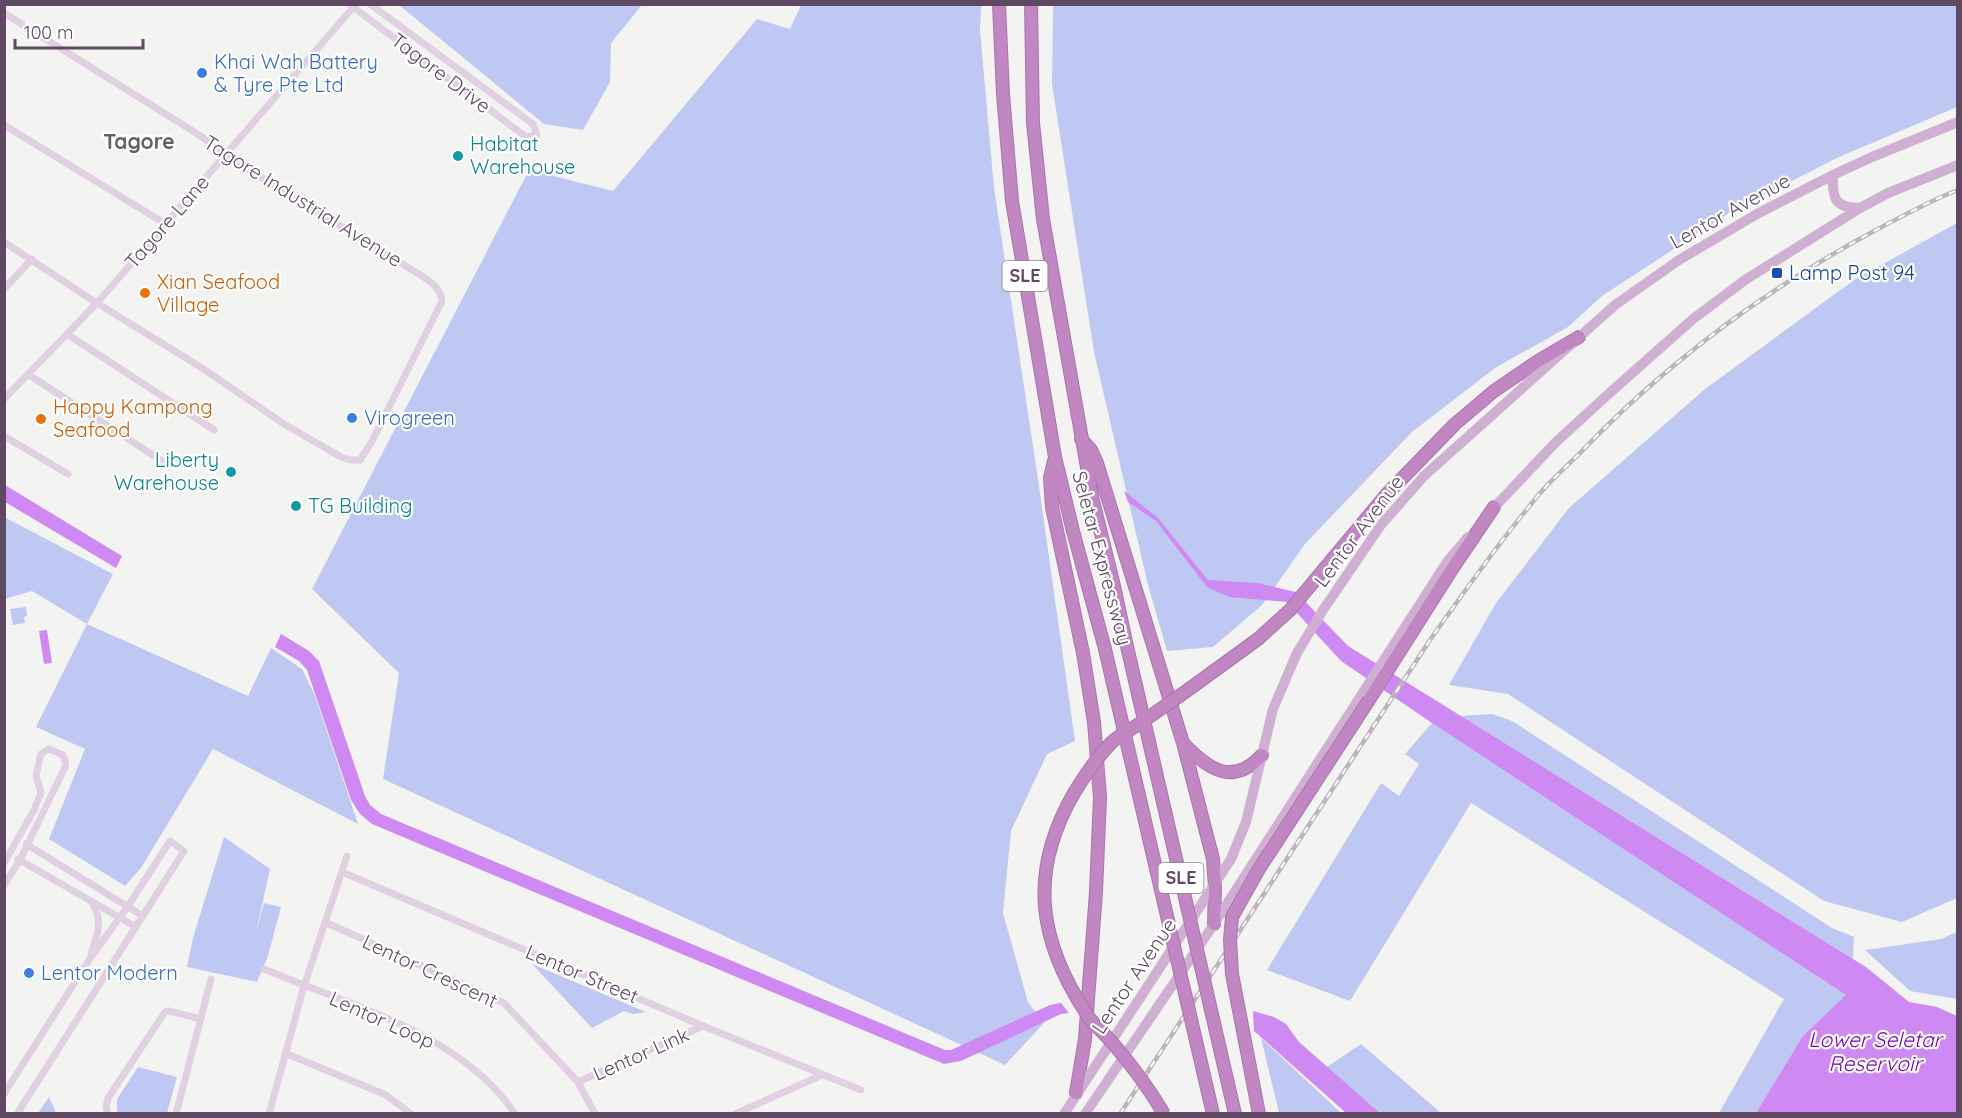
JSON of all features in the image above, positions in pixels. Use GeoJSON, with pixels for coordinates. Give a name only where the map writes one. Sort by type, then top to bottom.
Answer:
{"type":"FeatureCollection","features":[{"type":"Feature","properties":{"kind":"highway","name":"Seletar Expressway"},"geometry":{"type":"LineString","coordinates":[[999,4],[1003,94],[1012,201],[1055,457],[1105,649],[1213,1113]]}},
{"type":"Feature","properties":{"kind":"highway","name":"Seletar Expressway"},"geometry":{"type":"LineString","coordinates":[[1030,4],[1033,123],[1043,219],[1080,438],[1235,1113]]}},
{"type":"Feature","properties":{"kind":"highway"},"geometry":{"type":"LineString","coordinates":[[1164,1113],[1118,1049],[1089,1017],[1060,964],[1050,938],[1045,918],[1044,884],[1047,861],[1062,817],[1083,778],[1099,756],[1114,741],[1219,669],[1271,628],[1309,589],[1405,474],[1449,430],[1494,391],[1579,337]]}},
{"type":"Feature","properties":{"kind":"highway"},"geometry":{"type":"LineString","coordinates":[[1080,438],[1091,450],[1097,463],[1183,743],[1213,859],[1214,924]]}},
{"type":"Feature","properties":{"kind":"highway"},"geometry":{"type":"LineString","coordinates":[[1055,457],[1050,478],[1052,507],[1083,653],[1094,722],[1100,797],[1096,892],[1085,1039],[1076,1093]]}},
{"type":"Feature","properties":{"kind":"highway"},"geometry":{"type":"LineString","coordinates":[[1259,1113],[1232,974],[1230,940],[1232,917],[1259,869],[1390,659],[1494,507]]}},
{"type":"Feature","properties":{"kind":"highway"},"geometry":{"type":"LineString","coordinates":[[1183,743],[1210,768],[1228,773],[1244,770],[1262,755]]}},
{"type":"Feature","properties":{"kind":"main road","name":"Lentor Avenue"},"geometry":{"type":"LineString","coordinates":[[1065,1113],[1231,860],[1241,837],[1273,709],[1297,653],[1361,553],[1403,498],[1448,452],[1615,305],[1679,260],[1749,219],[1833,176],[1872,157],[1958,122]]}},
{"type":"Feature","properties":{"kind":"main road"},"geometry":{"type":"LineString","coordinates":[[1494,507],[1563,436],[1693,319],[1745,280],[1860,208],[1888,193],[1958,165]]}},
{"type":"Feature","properties":{"kind":"main road"},"geometry":{"type":"LineString","coordinates":[[1833,176],[1834,198],[1840,205],[1847,208],[1860,208]]}},
{"type":"Feature","properties":{"kind":"main road","name":"Lentor Avenue"},"geometry":{"type":"LineString","coordinates":[[1085,1113],[1214,924],[1364,692],[1390,659]]}},
{"type":"Feature","properties":{"kind":"main road"},"geometry":{"type":"LineString","coordinates":[[1118,1034],[1132,1046]]}},
{"type":"Feature","properties":{"kind":"street","name":"Tagore Drive"},"geometry":{"type":"LineString","coordinates":[[353,6],[526,137],[537,135],[533,124],[370,4]]}},
{"type":"Feature","properties":{"kind":"street","name":"Tagore Lane"},"geometry":{"type":"LineString","coordinates":[[4,399],[97,303],[353,6]]}},
{"type":"Feature","properties":{"kind":"street","name":"Tagore Industrial Avenue"},"geometry":{"type":"LineString","coordinates":[[4,13],[422,276],[434,285],[442,301],[360,460],[341,457],[284,424],[97,303]]}},
{"type":"Feature","properties":{"kind":"street"},"geometry":{"type":"LineString","coordinates":[[4,125],[164,223]]}},
{"type":"Feature","properties":{"kind":"street"},"geometry":{"type":"LineString","coordinates":[[4,242],[97,303]]}},
{"type":"Feature","properties":{"kind":"street"},"geometry":{"type":"LineString","coordinates":[[4,289],[32,259]]}},
{"type":"Feature","properties":{"kind":"street"},"geometry":{"type":"LineString","coordinates":[[67,334],[213,430]]}},
{"type":"Feature","properties":{"kind":"street"},"geometry":{"type":"LineString","coordinates":[[29,375],[170,465]]}},
{"type":"Feature","properties":{"kind":"street"},"geometry":{"type":"LineString","coordinates":[[4,436],[68,474]]}},
{"type":"Feature","properties":{"kind":"street"},"geometry":{"type":"LineString","coordinates":[[4,863],[41,794],[36,775],[41,754],[49,749],[63,755],[66,765],[20,860],[4,885]]}},
{"type":"Feature","properties":{"kind":"street"},"geometry":{"type":"LineString","coordinates":[[18,840],[143,916]]}},
{"type":"Feature","properties":{"kind":"street"},"geometry":{"type":"LineString","coordinates":[[4,1094],[89,960],[120,918],[170,841],[184,851],[17,1113]]}},
{"type":"Feature","properties":{"kind":"street"},"geometry":{"type":"LineString","coordinates":[[10,855],[136,927]]}},
{"type":"Feature","properties":{"kind":"street"},"geometry":{"type":"LineString","coordinates":[[269,1113],[304,986],[347,856]]}},
{"type":"Feature","properties":{"kind":"street","name":"Lentor Street"},"geometry":{"type":"LineString","coordinates":[[342,872],[703,1026],[861,1090]]}},
{"type":"Feature","properties":{"kind":"street"},"geometry":{"type":"LineString","coordinates":[[89,960],[99,922],[99,913],[91,901]]}},
{"type":"Feature","properties":{"kind":"street","name":"Lentor Crescent"},"geometry":{"type":"LineString","coordinates":[[325,922],[500,1001],[578,1082],[595,1113]]}},
{"type":"Feature","properties":{"kind":"street","name":"Lentor Loop"},"geometry":{"type":"LineString","coordinates":[[264,969],[429,1038],[478,1072],[515,1113]]}},
{"type":"Feature","properties":{"kind":"street"},"geometry":{"type":"LineString","coordinates":[[176,1113],[211,979]]}},
{"type":"Feature","properties":{"kind":"street"},"geometry":{"type":"LineString","coordinates":[[108,1113],[106,1107],[108,1098],[165,1012],[201,1019]]}},
{"type":"Feature","properties":{"kind":"street","name":"Lentor Link"},"geometry":{"type":"LineString","coordinates":[[578,1082],[703,1026]]}},
{"type":"Feature","properties":{"kind":"street"},"geometry":{"type":"LineString","coordinates":[[285,1053],[386,1095],[411,1113]]}},
{"type":"Feature","properties":{"kind":"street"},"geometry":{"type":"LineString","coordinates":[[735,1113],[822,1075]]}},
{"type":"Feature","properties":{"kind":"shaded area"},"geometry":{"type":"Polygon","coordinates":[[[399,5],[642,5],[611,43],[610,82],[583,130],[544,124],[399,5]]]}},
{"type":"Feature","properties":{"kind":"shaded area"},"geometry":{"type":"Polygon","coordinates":[[[801,5],[981,5],[980,30],[994,188],[1075,741],[1047,754],[1011,831],[1003,913],[1028,1002],[1044,1023],[1005,1065],[383,779],[399,673],[312,589],[529,170],[613,191],[757,19],[790,29],[801,5]]]}},
{"type":"Feature","properties":{"kind":"shaded area"},"geometry":{"type":"Polygon","coordinates":[[[1053,5],[1957,5],[1957,107],[1839,157],[1729,213],[1602,296],[1568,327],[1495,368],[1412,432],[1305,544],[1262,605],[1213,647],[1167,651],[1148,585],[1094,352],[1052,84],[1053,5]]]}},
{"type":"Feature","properties":{"kind":"shaded area"},"geometry":{"type":"Polygon","coordinates":[[[1957,223],[1957,898],[1902,922],[1824,901],[1508,694],[1449,685],[1496,603],[1569,508],[1705,389],[1854,280],[1957,223]]]}},
{"type":"Feature","properties":{"kind":"shaded area"},"geometry":{"type":"Polygon","coordinates":[[[4,517],[113,574],[87,624],[32,591],[5,599],[4,517]]]}},
{"type":"Feature","properties":{"kind":"shaded area"},"geometry":{"type":"Polygon","coordinates":[[[26,607],[25,623],[13,625],[10,609],[26,607]]]}},
{"type":"Feature","properties":{"kind":"shaded area"},"geometry":{"type":"Polygon","coordinates":[[[87,624],[248,696],[271,648],[302,669],[315,696],[358,824],[213,749],[141,868],[125,886],[49,839],[85,749],[36,727],[87,624]]]}},
{"type":"Feature","properties":{"kind":"shaded area"},"geometry":{"type":"Polygon","coordinates":[[[1492,714],[1512,721],[1832,928],[1854,937],[1853,959],[1461,716],[1492,714]]]}},
{"type":"Feature","properties":{"kind":"shaded area"},"geometry":{"type":"Polygon","coordinates":[[[1432,723],[1847,995],[1802,1037],[1756,1113],[1719,1113],[1784,999],[1471,803],[1350,1001],[1267,970],[1381,783],[1399,796],[1419,764],[1405,754],[1432,723]]]}},
{"type":"Feature","properties":{"kind":"shaded area"},"geometry":{"type":"Polygon","coordinates":[[[224,837],[270,869],[256,932],[264,903],[281,907],[268,956],[257,982],[187,967],[193,938],[224,837]]]}},
{"type":"Feature","properties":{"kind":"shaded area"},"geometry":{"type":"Polygon","coordinates":[[[1957,932],[1957,999],[1910,991],[1865,950],[1941,939],[1957,932]]]}},
{"type":"Feature","properties":{"kind":"shaded area"},"geometry":{"type":"Polygon","coordinates":[[[532,964],[646,1012],[633,1014],[624,1011],[592,1028],[532,964]]]}},
{"type":"Feature","properties":{"kind":"shaded area"},"geometry":{"type":"Polygon","coordinates":[[[1261,1038],[1338,1110],[1341,1113],[1279,1113],[1261,1038]]]}},
{"type":"Feature","properties":{"kind":"shaded area"},"geometry":{"type":"Polygon","coordinates":[[[1361,1044],[1441,1113],[1380,1113],[1327,1067],[1361,1044]]]}},
{"type":"Feature","properties":{"kind":"shaded area"},"geometry":{"type":"Polygon","coordinates":[[[138,1067],[177,1077],[167,1113],[117,1113],[117,1099],[138,1067]]]}},
{"type":"Feature","properties":{"kind":"shaded area"},"geometry":{"type":"Polygon","coordinates":[[[49,1097],[56,1113],[38,1113],[49,1097]]]}},
{"type":"Feature","properties":{"kind":"water"},"geometry":{"type":"Polygon","coordinates":[[[5,485],[122,556],[116,568],[5,502],[5,485]]]}},
{"type":"Feature","properties":{"kind":"water","name":"Lower Seletar Reservoir"},"geometry":{"type":"Polygon","coordinates":[[[1124,491],[1158,518],[1208,580],[1257,583],[1296,592],[1348,646],[1866,967],[1909,1002],[1937,1007],[1957,1016],[1957,1113],[1756,1113],[1802,1037],[1846,995],[1341,661],[1287,602],[1229,597],[1207,587],[1156,521],[1128,502],[1124,491]]]}},
{"type":"Feature","properties":{"kind":"water"},"geometry":{"type":"Polygon","coordinates":[[[47,630],[52,663],[44,664],[39,631],[47,630]]]}},
{"type":"Feature","properties":{"kind":"water"},"geometry":{"type":"Polygon","coordinates":[[[281,634],[309,651],[319,661],[365,796],[370,805],[381,814],[945,1050],[951,1050],[1050,1005],[1061,1003],[1069,1013],[1061,1014],[961,1061],[944,1064],[372,824],[360,814],[351,800],[307,670],[299,661],[275,647],[281,634]]]}},
{"type":"Feature","properties":{"kind":"water"},"geometry":{"type":"Polygon","coordinates":[[[1253,1011],[1274,1017],[1286,1024],[1299,1042],[1380,1113],[1346,1113],[1254,1031],[1253,1011]]]}},
{"type":"Feature","properties":{"kind":"railway"},"geometry":{"type":"LineString","coordinates":[[1120,1114],[1430,640],[1495,550],[1541,492],[1647,388],[1719,330],[1795,277],[1835,253],[1916,209],[1958,190]]}},
{"type":"Feature","properties":{"kind":"place","name":"Khai Wah Battery & Tyre Pte Ltd"},"geometry":{"type":"Point","coordinates":[202,73]}},
{"type":"Feature","properties":{"kind":"place","name":"Habitat Warehouse"},"geometry":{"type":"Point","coordinates":[458,156]}},
{"type":"Feature","properties":{"kind":"place","name":"Lamp Post 94"},"geometry":{"type":"Point","coordinates":[1777,273]}},
{"type":"Feature","properties":{"kind":"place","name":"Xian Seafood Village"},"geometry":{"type":"Point","coordinates":[145,293]}},
{"type":"Feature","properties":{"kind":"place","name":"Virogreen"},"geometry":{"type":"Point","coordinates":[352,418]}},
{"type":"Feature","properties":{"kind":"place","name":"Happy Kampong Seafood"},"geometry":{"type":"Point","coordinates":[41,419]}},
{"type":"Feature","properties":{"kind":"place","name":"Liberty Warehouse"},"geometry":{"type":"Point","coordinates":[231,472]}},
{"type":"Feature","properties":{"kind":"place","name":"TG Building"},"geometry":{"type":"Point","coordinates":[296,506]}},
{"type":"Feature","properties":{"kind":"place","name":"Lentor Modern"},"geometry":{"type":"Point","coordinates":[29,973]}},
{"type":"Feature","properties":{"kind":"district","name":"Tagore"},"geometry":{"type":"Point","coordinates":[139,142]}}]}
